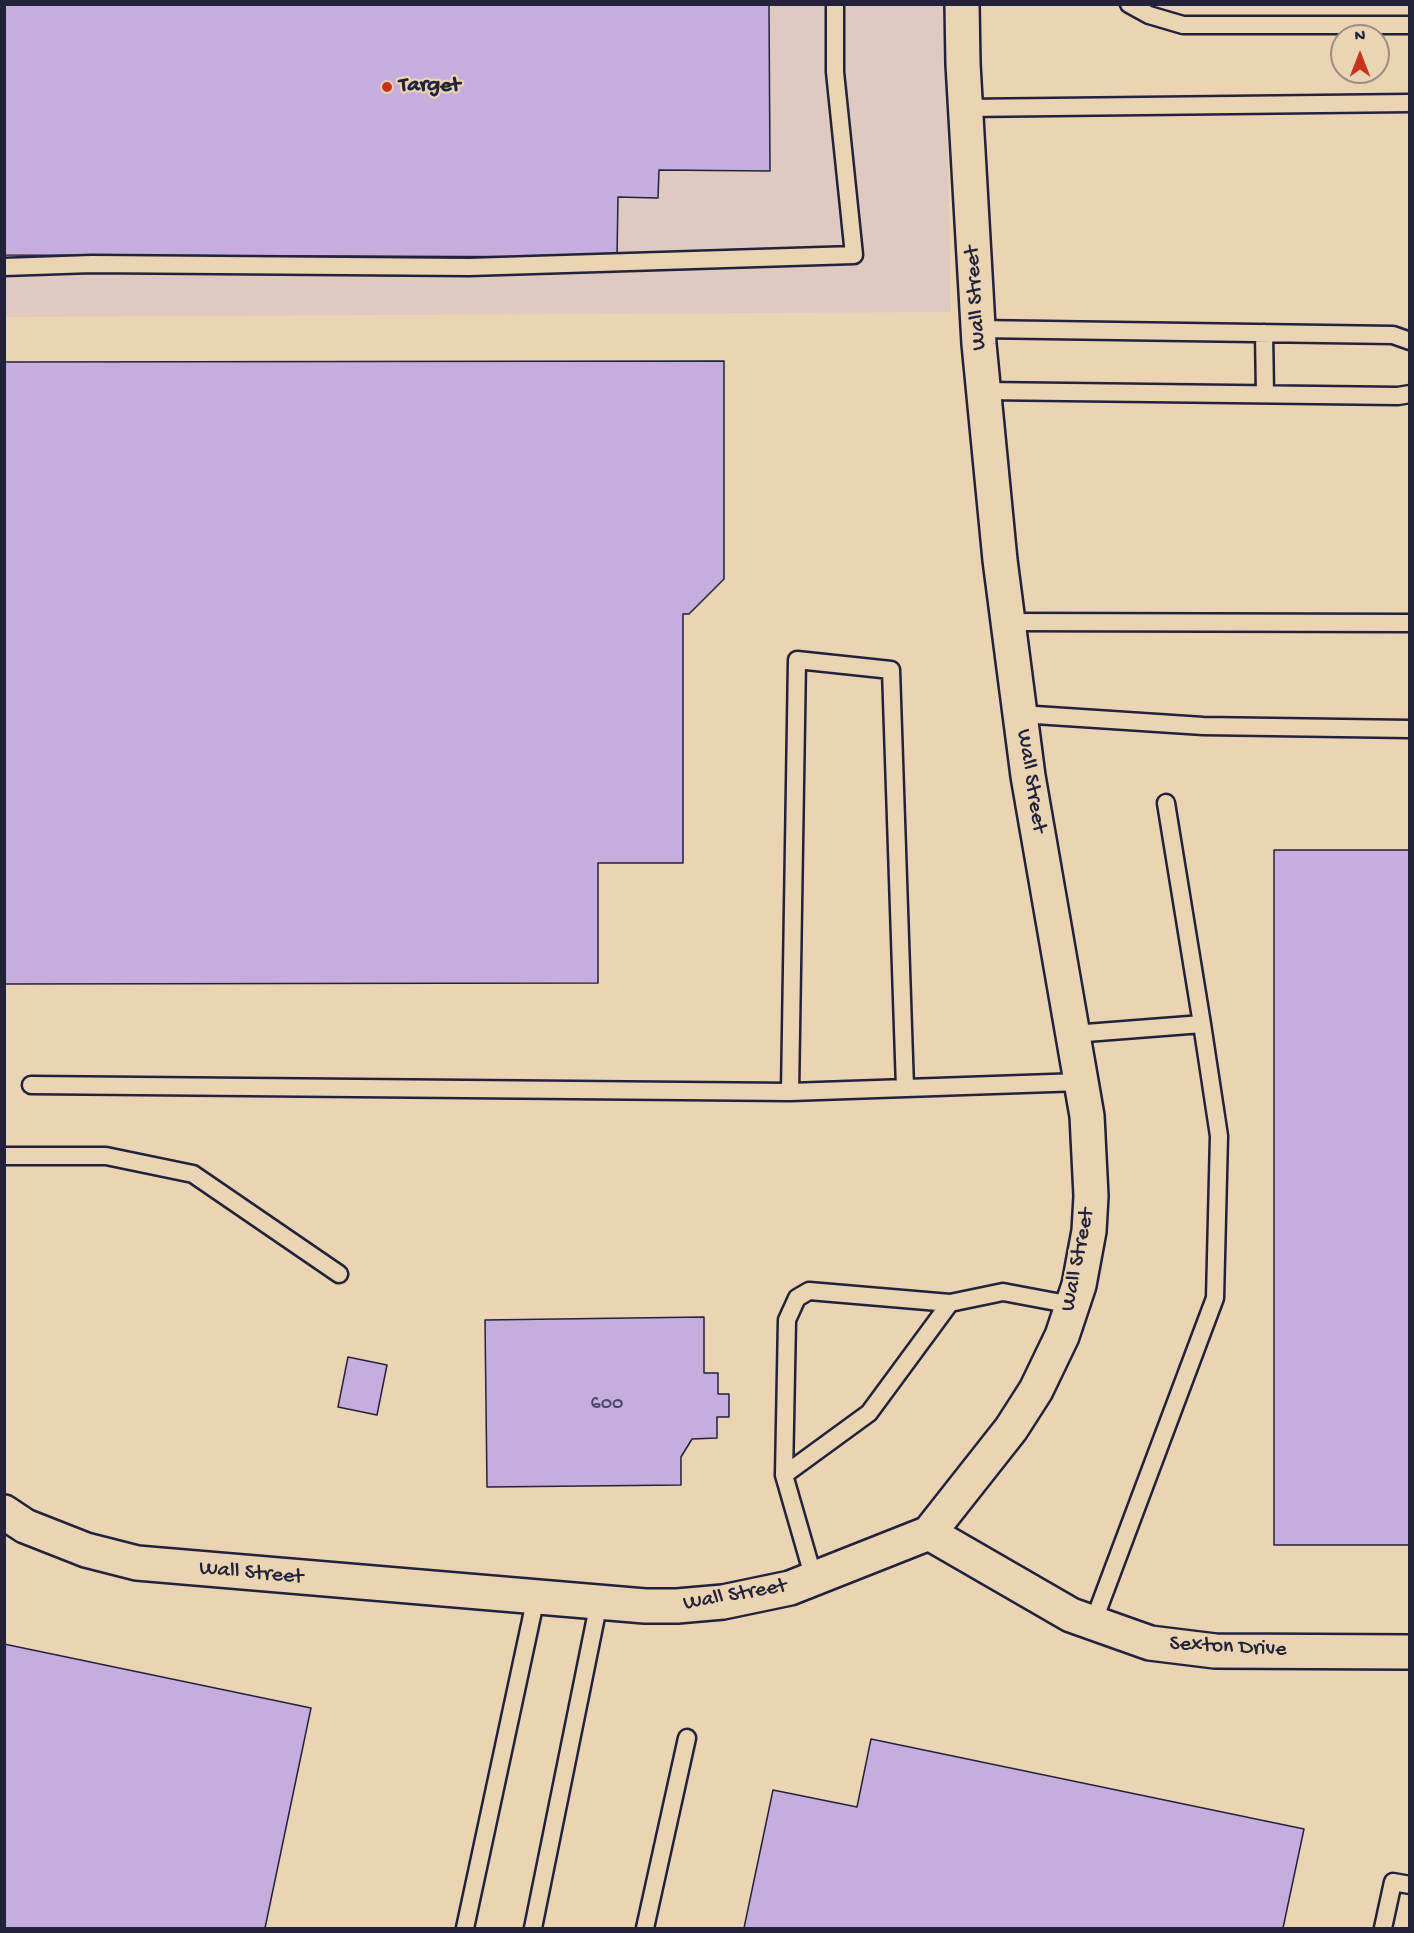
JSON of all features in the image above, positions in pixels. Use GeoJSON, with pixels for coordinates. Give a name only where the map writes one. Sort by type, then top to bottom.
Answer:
{"type":"FeatureCollection","features":[{"type":"Feature","properties":{"kind":"street","name":"Wall Street"},"geometry":{"type":"LineString","coordinates":[[4,1512],[25,1526],[86,1550],[137,1563],[599,1602],[677,1606],[723,1602],[790,1588],[929,1533],[1011,1429],[1036,1390],[1062,1336],[1072,1305],[1089,1231],[1091,1196],[1087,1116],[1028,776],[1008,622],[978,329],[965,108],[962,4]]}},
{"type":"Feature","properties":{"kind":"street","name":"Sexton Drive"},"geometry":{"type":"LineString","coordinates":[[929,1533],[1071,1615],[1150,1643],[1183,1649],[1410,1652]]}},
{"type":"Feature","properties":{"kind":"lane"},"geometry":{"type":"LineString","coordinates":[[4,267],[92,264],[469,267],[854,255],[835,72],[835,4]]}},
{"type":"Feature","properties":{"kind":"lane"},"geometry":{"type":"LineString","coordinates":[[1129,4],[1149,15],[1183,26],[1410,25]]}},
{"type":"Feature","properties":{"kind":"lane"},"geometry":{"type":"LineString","coordinates":[[965,108],[1410,103]]}},
{"type":"Feature","properties":{"kind":"lane"},"geometry":{"type":"LineString","coordinates":[[978,329],[1393,335],[1410,341]]}},
{"type":"Feature","properties":{"kind":"lane"},"geometry":{"type":"LineString","coordinates":[[1264,333],[1264,394]]}},
{"type":"Feature","properties":{"kind":"lane"},"geometry":{"type":"LineString","coordinates":[[984,391],[1398,396],[1410,394]]}},
{"type":"Feature","properties":{"kind":"lane"},"geometry":{"type":"LineString","coordinates":[[1008,622],[1410,623]]}},
{"type":"Feature","properties":{"kind":"lane"},"geometry":{"type":"LineString","coordinates":[[790,1092],[797,660],[891,670],[905,1088]]}},
{"type":"Feature","properties":{"kind":"lane"},"geometry":{"type":"LineString","coordinates":[[1020,714],[1203,726],[1410,729]]}},
{"type":"Feature","properties":{"kind":"lane"},"geometry":{"type":"LineString","coordinates":[[1093,1623],[1215,1298],[1219,1136],[1166,803]]}},
{"type":"Feature","properties":{"kind":"lane"},"geometry":{"type":"LineString","coordinates":[[1073,1034],[1202,1024]]}},
{"type":"Feature","properties":{"kind":"lane"},"geometry":{"type":"LineString","coordinates":[[31,1086],[790,1092],[1081,1082]]}},
{"type":"Feature","properties":{"kind":"lane"},"geometry":{"type":"LineString","coordinates":[[4,1156],[106,1156],[193,1174],[339,1274]]}},
{"type":"Feature","properties":{"kind":"lane"},"geometry":{"type":"LineString","coordinates":[[814,1579],[784,1475],[787,1320],[796,1298],[809,1292],[950,1303],[1003,1292],[1072,1305]]}},
{"type":"Feature","properties":{"kind":"lane"},"geometry":{"type":"LineString","coordinates":[[784,1475],[869,1413],[950,1303]]}},
{"type":"Feature","properties":{"kind":"lane"},"geometry":{"type":"LineString","coordinates":[[465,1929],[536,1597]]}},
{"type":"Feature","properties":{"kind":"lane"},"geometry":{"type":"LineString","coordinates":[[533,1929],[599,1602]]}},
{"type":"Feature","properties":{"kind":"lane"},"geometry":{"type":"LineString","coordinates":[[645,1929],[687,1738]]}},
{"type":"Feature","properties":{"kind":"lane"},"geometry":{"type":"LineString","coordinates":[[1383,1929],[1393,1882],[1410,1885]]}},
{"type":"Feature","properties":{"kind":"shaded area","name":"Target"},"geometry":{"type":"Polygon","coordinates":[[[4,5],[945,5],[951,312],[5,317],[4,5]]]}},
{"type":"Feature","properties":{"kind":"building","name":"Target"},"geometry":{"type":"Polygon","coordinates":[[[4,4],[769,4],[770,171],[659,170],[658,198],[618,197],[617,257],[4,255],[4,4]]]}},
{"type":"Feature","properties":{"kind":"building"},"geometry":{"type":"Polygon","coordinates":[[[724,361],[724,579],[689,614],[683,614],[683,863],[598,863],[598,983],[4,984],[4,362],[724,361]]]}},
{"type":"Feature","properties":{"kind":"building"},"geometry":{"type":"Polygon","coordinates":[[[1274,850],[1410,850],[1410,1545],[1274,1545],[1274,850]]]}},
{"type":"Feature","properties":{"kind":"building"},"geometry":{"type":"Polygon","coordinates":[[[704,1317],[704,1373],[718,1373],[718,1394],[729,1394],[729,1417],[717,1417],[717,1438],[692,1439],[681,1457],[681,1485],[487,1487],[485,1320],[704,1317]]]}},
{"type":"Feature","properties":{"kind":"building"},"geometry":{"type":"Polygon","coordinates":[[[348,1357],[387,1365],[377,1415],[338,1407],[348,1357]]]}},
{"type":"Feature","properties":{"kind":"building"},"geometry":{"type":"Polygon","coordinates":[[[4,1644],[311,1708],[265,1928],[4,1928],[4,1644]]]}},
{"type":"Feature","properties":{"kind":"building"},"geometry":{"type":"Polygon","coordinates":[[[871,1739],[1304,1829],[1283,1928],[744,1928],[773,1790],[857,1807],[871,1739]]]}},
{"type":"Feature","properties":{"kind":"place","name":"Target"},"geometry":{"type":"Point","coordinates":[387,87]}}]}
